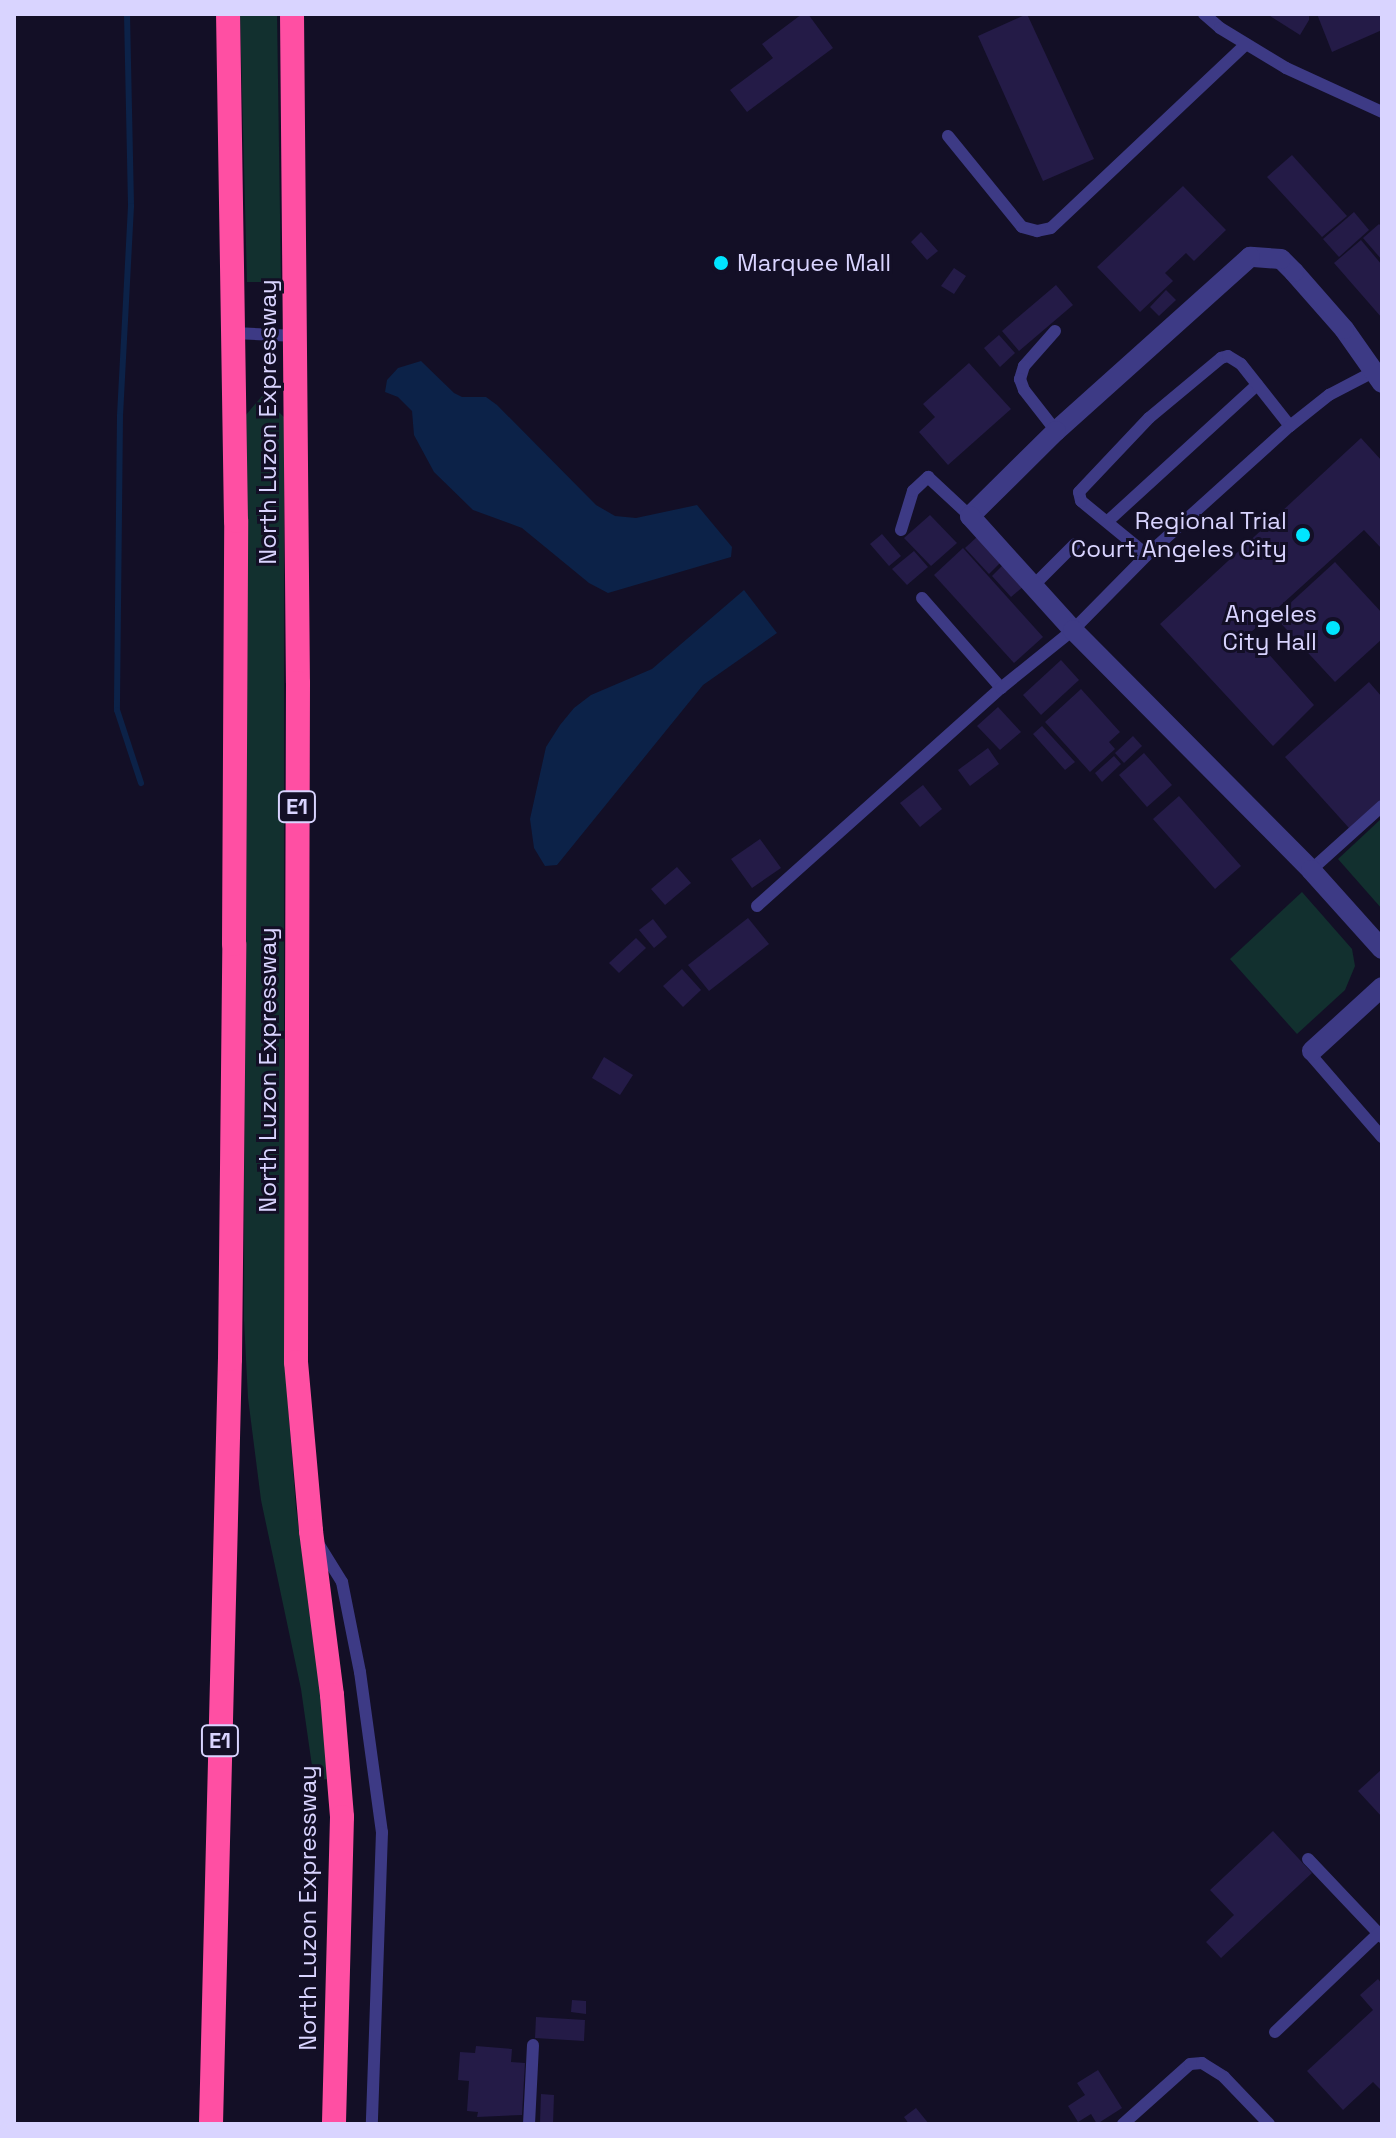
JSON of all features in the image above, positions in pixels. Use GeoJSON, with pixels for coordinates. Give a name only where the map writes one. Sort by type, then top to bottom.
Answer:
{"type":"FeatureCollection","features":[{"type":"Feature","properties":{"kind":"highway","name":"North Luzon Expressway"},"geometry":{"type":"LineString","coordinates":[[211,2124],[230,1344],[235,898],[234,333],[228,14]]}},
{"type":"Feature","properties":{"kind":"highway","name":"North Luzon Expressway"},"geometry":{"type":"LineString","coordinates":[[292,14],[296,1348],[311,1531],[332,1695],[342,1817],[334,2124]]}},
{"type":"Feature","properties":{"kind":"street"},"geometry":{"type":"LineString","coordinates":[[1379,376],[1344,329],[1281,259],[1260,255],[1250,257],[1056,431],[970,516],[1073,630],[1315,874],[1382,949]]}},
{"type":"Feature","properties":{"kind":"street"},"geometry":{"type":"LineString","coordinates":[[1311,1052],[1382,987]]}},
{"type":"Feature","properties":{"kind":"lane"},"geometry":{"type":"LineString","coordinates":[[1204,14],[1246,44],[1299,75],[1382,112]]}},
{"type":"Feature","properties":{"kind":"lane"},"geometry":{"type":"LineString","coordinates":[[948,136],[1022,227],[1037,231],[1051,228],[1246,44]]}},
{"type":"Feature","properties":{"kind":"lane"},"geometry":{"type":"LineString","coordinates":[[1055,331],[1024,366],[1020,379],[1024,390],[1056,431]]}},
{"type":"Feature","properties":{"kind":"lane"},"geometry":{"type":"LineString","coordinates":[[234,333],[295,336]]}},
{"type":"Feature","properties":{"kind":"lane"},"geometry":{"type":"LineString","coordinates":[[1147,555],[1081,501],[1079,492],[1149,418],[1221,358],[1235,359],[1290,426]]}},
{"type":"Feature","properties":{"kind":"lane"},"geometry":{"type":"LineString","coordinates":[[757,906],[1001,688],[1073,630],[1147,555],[1290,426],[1329,395],[1379,376]]}},
{"type":"Feature","properties":{"kind":"lane"},"geometry":{"type":"LineString","coordinates":[[1108,521],[1257,385]]}},
{"type":"Feature","properties":{"kind":"lane"},"geometry":{"type":"LineString","coordinates":[[901,530],[913,491],[928,477],[970,516]]}},
{"type":"Feature","properties":{"kind":"lane"},"geometry":{"type":"LineString","coordinates":[[1033,586],[1075,544]]}},
{"type":"Feature","properties":{"kind":"lane"},"geometry":{"type":"LineString","coordinates":[[922,598],[1001,688]]}},
{"type":"Feature","properties":{"kind":"lane"},"geometry":{"type":"LineString","coordinates":[[1315,874],[1382,806]]}},
{"type":"Feature","properties":{"kind":"lane"},"geometry":{"type":"LineString","coordinates":[[1311,1052],[1382,1137]]}},
{"type":"Feature","properties":{"kind":"lane"},"geometry":{"type":"LineString","coordinates":[[311,1531],[342,1582],[360,1672],[382,1832],[372,2124]]}},
{"type":"Feature","properties":{"kind":"lane"},"geometry":{"type":"LineString","coordinates":[[1275,2032],[1380,1935],[1308,1859]]}},
{"type":"Feature","properties":{"kind":"lane"},"geometry":{"type":"LineString","coordinates":[[529,2124],[533,2045]]}},
{"type":"Feature","properties":{"kind":"lane"},"geometry":{"type":"LineString","coordinates":[[1123,2124],[1190,2064],[1202,2063],[1224,2077],[1269,2124]]}},
{"type":"Feature","properties":{"kind":"green space"},"geometry":{"type":"Polygon","coordinates":[[[240,14],[277,14],[281,282],[247,282],[240,14]]]}},
{"type":"Feature","properties":{"kind":"green space"},"geometry":{"type":"Polygon","coordinates":[[[262,396],[284,417],[284,1351],[296,1508],[322,1692],[329,1779],[314,1780],[301,1689],[261,1500],[248,1398],[244,1320],[245,416],[262,396]]]}},
{"type":"Feature","properties":{"kind":"green space"},"geometry":{"type":"Polygon","coordinates":[[[1382,818],[1382,909],[1338,859],[1382,818]]]}},
{"type":"Feature","properties":{"kind":"green space"},"geometry":{"type":"Polygon","coordinates":[[[1302,892],[1352,949],[1355,966],[1345,990],[1297,1034],[1230,959],[1302,892]]]}},
{"type":"Feature","properties":{"kind":"water"},"geometry":{"type":"Polygon","coordinates":[[[421,361],[454,393],[462,397],[486,397],[497,405],[596,505],[615,516],[636,518],[697,505],[732,547],[731,557],[608,593],[589,583],[522,528],[473,510],[434,472],[414,435],[412,411],[398,397],[385,392],[387,380],[398,368],[421,361]]]}},
{"type":"Feature","properties":{"kind":"water"},"geometry":{"type":"Polygon","coordinates":[[[744,590],[777,633],[703,685],[557,865],[545,866],[534,848],[530,819],[546,747],[560,725],[574,708],[591,695],[652,669],[744,590]]]}},
{"type":"Feature","properties":{"kind":"building"},"geometry":{"type":"Polygon","coordinates":[[[802,14],[808,14],[833,48],[747,112],[730,90],[773,58],[762,44],[802,14]]]}},
{"type":"Feature","properties":{"kind":"building"},"geometry":{"type":"Polygon","coordinates":[[[1027,14],[1094,159],[1043,181],[978,36],[1027,14]]]}},
{"type":"Feature","properties":{"kind":"building"},"geometry":{"type":"Polygon","coordinates":[[[1267,14],[1309,14],[1309,20],[1300,35],[1267,14]]]}},
{"type":"Feature","properties":{"kind":"building"},"geometry":{"type":"Polygon","coordinates":[[[1317,14],[1382,14],[1382,30],[1332,52],[1317,14]]]}},
{"type":"Feature","properties":{"kind":"building"},"geometry":{"type":"Polygon","coordinates":[[[1292,155],[1347,216],[1322,237],[1267,177],[1292,155]]]}},
{"type":"Feature","properties":{"kind":"building"},"geometry":{"type":"Polygon","coordinates":[[[1183,186],[1226,230],[1194,261],[1186,253],[1165,273],[1173,281],[1140,312],[1097,267],[1183,186]]]}},
{"type":"Feature","properties":{"kind":"building"},"geometry":{"type":"Polygon","coordinates":[[[1354,212],[1369,230],[1339,257],[1323,239],[1354,212]]]}},
{"type":"Feature","properties":{"kind":"building"},"geometry":{"type":"Polygon","coordinates":[[[1379,224],[1382,227],[1382,260],[1363,238],[1379,224]]]}},
{"type":"Feature","properties":{"kind":"building"},"geometry":{"type":"Polygon","coordinates":[[[921,232],[938,251],[927,260],[911,242],[921,232]]]}},
{"type":"Feature","properties":{"kind":"building"},"geometry":{"type":"Polygon","coordinates":[[[1361,240],[1382,265],[1382,318],[1334,263],[1361,240]]]}},
{"type":"Feature","properties":{"kind":"building"},"geometry":{"type":"Polygon","coordinates":[[[954,268],[966,276],[954,294],[941,286],[954,268]]]}},
{"type":"Feature","properties":{"kind":"building"},"geometry":{"type":"Polygon","coordinates":[[[1056,285],[1073,305],[1019,351],[1002,331],[1056,285]]]}},
{"type":"Feature","properties":{"kind":"building"},"geometry":{"type":"Polygon","coordinates":[[[1166,290],[1176,300],[1159,316],[1150,307],[1166,290]]]}},
{"type":"Feature","properties":{"kind":"building"},"geometry":{"type":"Polygon","coordinates":[[[999,335],[1015,353],[1000,367],[984,348],[999,335]]]}},
{"type":"Feature","properties":{"kind":"building"},"geometry":{"type":"Polygon","coordinates":[[[969,363],[1011,409],[948,465],[919,432],[935,417],[923,404],[969,363]]]}},
{"type":"Feature","properties":{"kind":"building"},"geometry":{"type":"Polygon","coordinates":[[[1361,438],[1382,461],[1382,549],[1364,530],[1250,633],[1314,705],[1273,746],[1160,624],[1361,438]]]}},
{"type":"Feature","properties":{"kind":"building"},"geometry":{"type":"Polygon","coordinates":[[[930,515],[957,543],[931,566],[904,538],[930,515]]]}},
{"type":"Feature","properties":{"kind":"building"},"geometry":{"type":"Polygon","coordinates":[[[882,534],[901,556],[889,566],[870,544],[882,534]]]}},
{"type":"Feature","properties":{"kind":"building"},"geometry":{"type":"Polygon","coordinates":[[[978,536],[1001,562],[989,574],[965,548],[978,536]]]}},
{"type":"Feature","properties":{"kind":"building"},"geometry":{"type":"Polygon","coordinates":[[[963,548],[1043,637],[1014,663],[934,575],[963,548]]]}},
{"type":"Feature","properties":{"kind":"building"},"geometry":{"type":"Polygon","coordinates":[[[914,551],[928,567],[907,585],[892,569],[914,551]]]}},
{"type":"Feature","properties":{"kind":"building","name":"Angeles City Hall"},"geometry":{"type":"Polygon","coordinates":[[[1335,562],[1382,613],[1382,639],[1335,682],[1275,617],[1335,562]]]}},
{"type":"Feature","properties":{"kind":"building"},"geometry":{"type":"Polygon","coordinates":[[[1004,564],[1024,586],[1011,597],[992,576],[1004,564]]]}},
{"type":"Feature","properties":{"kind":"building"},"geometry":{"type":"Polygon","coordinates":[[[1061,660],[1079,680],[1041,715],[1023,695],[1061,660]]]}},
{"type":"Feature","properties":{"kind":"building"},"geometry":{"type":"Polygon","coordinates":[[[1369,682],[1382,697],[1382,799],[1349,828],[1285,757],[1369,682]]]}},
{"type":"Feature","properties":{"kind":"building"},"geometry":{"type":"Polygon","coordinates":[[[1081,689],[1120,732],[1109,742],[1115,749],[1090,772],[1045,722],[1081,689]]]}},
{"type":"Feature","properties":{"kind":"building"},"geometry":{"type":"Polygon","coordinates":[[[998,707],[1021,732],[1000,750],[977,726],[998,707]]]}},
{"type":"Feature","properties":{"kind":"building"},"geometry":{"type":"Polygon","coordinates":[[[1042,726],[1075,762],[1065,770],[1033,734],[1042,726]]]}},
{"type":"Feature","properties":{"kind":"building"},"geometry":{"type":"Polygon","coordinates":[[[1133,736],[1142,746],[1124,763],[1115,753],[1133,736]]]}},
{"type":"Feature","properties":{"kind":"building"},"geometry":{"type":"Polygon","coordinates":[[[988,748],[999,764],[970,786],[958,770],[988,748]]]}},
{"type":"Feature","properties":{"kind":"building"},"geometry":{"type":"Polygon","coordinates":[[[1144,753],[1172,785],[1147,807],[1119,775],[1144,753]]]}},
{"type":"Feature","properties":{"kind":"building"},"geometry":{"type":"Polygon","coordinates":[[[1114,756],[1121,764],[1102,782],[1095,773],[1114,756]]]}},
{"type":"Feature","properties":{"kind":"building"},"geometry":{"type":"Polygon","coordinates":[[[923,785],[942,809],[920,827],[900,803],[923,785]]]}},
{"type":"Feature","properties":{"kind":"building"},"geometry":{"type":"Polygon","coordinates":[[[1179,796],[1241,866],[1215,889],[1153,819],[1179,796]]]}},
{"type":"Feature","properties":{"kind":"building"},"geometry":{"type":"Polygon","coordinates":[[[760,839],[781,868],[752,888],[731,859],[760,839]]]}},
{"type":"Feature","properties":{"kind":"building"},"geometry":{"type":"Polygon","coordinates":[[[677,867],[691,883],[665,905],[651,889],[677,867]]]}},
{"type":"Feature","properties":{"kind":"building"},"geometry":{"type":"Polygon","coordinates":[[[748,918],[769,944],[709,991],[688,965],[748,918]]]}},
{"type":"Feature","properties":{"kind":"building"},"geometry":{"type":"Polygon","coordinates":[[[653,919],[667,937],[654,948],[639,930],[653,919]]]}},
{"type":"Feature","properties":{"kind":"building"},"geometry":{"type":"Polygon","coordinates":[[[636,938],[646,948],[619,973],[609,963],[636,938]]]}},
{"type":"Feature","properties":{"kind":"building"},"geometry":{"type":"Polygon","coordinates":[[[682,969],[701,990],[683,1007],[663,986],[682,969]]]}},
{"type":"Feature","properties":{"kind":"building"},"geometry":{"type":"Polygon","coordinates":[[[604,1057],[633,1075],[620,1095],[592,1078],[604,1057]]]}},
{"type":"Feature","properties":{"kind":"building"},"geometry":{"type":"Polygon","coordinates":[[[1382,1769],[1382,1817],[1358,1791],[1382,1769]]]}},
{"type":"Feature","properties":{"kind":"building"},"geometry":{"type":"Polygon","coordinates":[[[1273,1831],[1312,1873],[1221,1958],[1206,1942],[1234,1915],[1210,1890],[1273,1831]]]}},
{"type":"Feature","properties":{"kind":"building"},"geometry":{"type":"Polygon","coordinates":[[[1378,1979],[1382,1984],[1382,2091],[1373,2082],[1343,2110],[1307,2071],[1373,2010],[1360,1995],[1378,1979]]]}},
{"type":"Feature","properties":{"kind":"building"},"geometry":{"type":"Polygon","coordinates":[[[572,2000],[586,2001],[586,2014],[571,2012],[572,2000]]]}},
{"type":"Feature","properties":{"kind":"building"},"geometry":{"type":"Polygon","coordinates":[[[536,2017],[585,2020],[584,2041],[535,2038],[536,2017]]]}},
{"type":"Feature","properties":{"kind":"building"},"geometry":{"type":"Polygon","coordinates":[[[476,2046],[512,2049],[511,2062],[525,2063],[522,2115],[477,2117],[478,2112],[467,2111],[469,2081],[458,2080],[460,2052],[475,2053],[476,2046]]]}},
{"type":"Feature","properties":{"kind":"building"},"geometry":{"type":"Polygon","coordinates":[[[1098,2070],[1122,2108],[1097,2124],[1091,2114],[1078,2122],[1068,2106],[1085,2095],[1077,2083],[1098,2070]]]}},
{"type":"Feature","properties":{"kind":"building"},"geometry":{"type":"Polygon","coordinates":[[[541,2094],[554,2095],[553,2124],[540,2123],[541,2094]]]}},
{"type":"Feature","properties":{"kind":"building"},"geometry":{"type":"Polygon","coordinates":[[[916,2108],[929,2124],[909,2124],[904,2117],[916,2108]]]}},
{"type":"Feature","properties":{"kind":"waterway"},"geometry":{"type":"LineString","coordinates":[[127,14],[131,206],[120,416],[117,710],[141,783]]}},
{"type":"Feature","properties":{"kind":"place","name":"Marquee Mall"},"geometry":{"type":"Point","coordinates":[721,263]}},
{"type":"Feature","properties":{"kind":"place","name":"Regional Trial Court Angeles City"},"geometry":{"type":"Point","coordinates":[1303,535]}},
{"type":"Feature","properties":{"kind":"place","name":"Angeles City Hall"},"geometry":{"type":"Point","coordinates":[1333,628]}}]}
